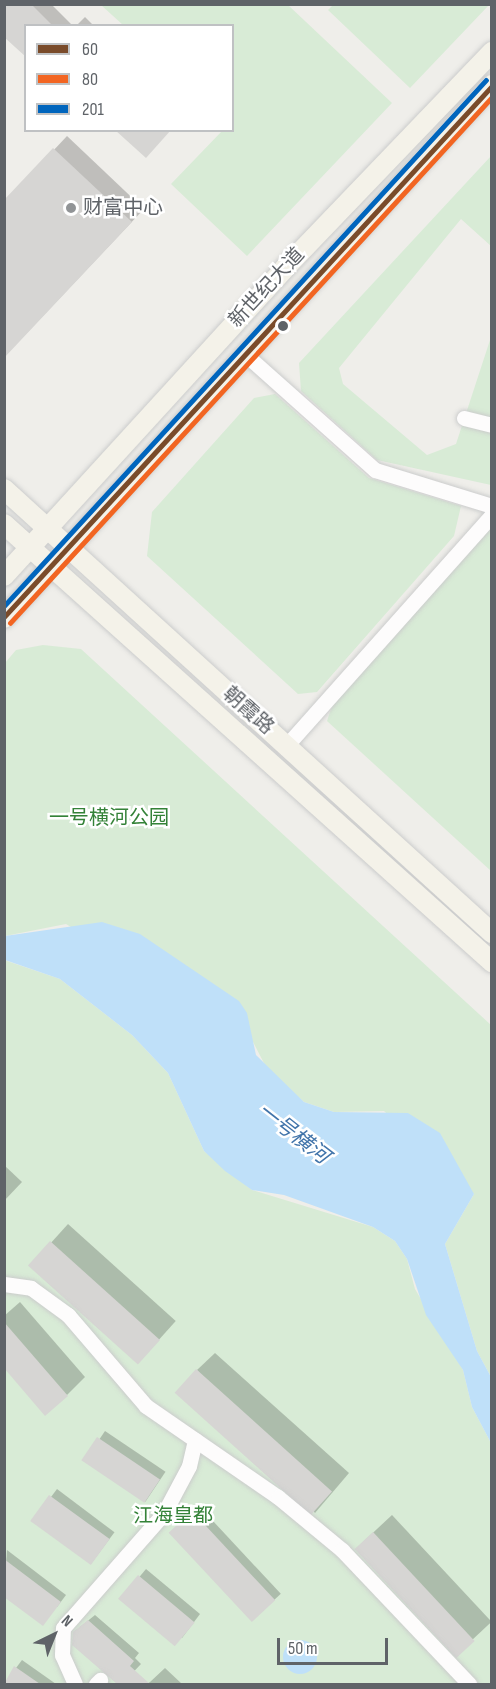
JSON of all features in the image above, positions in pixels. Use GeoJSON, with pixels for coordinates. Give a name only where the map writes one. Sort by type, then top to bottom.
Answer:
{"type":"FeatureCollection","features":[{"type":"Feature","properties":{"kind":"main road","name":"新世纪大道"},"geometry":{"type":"LineString","coordinates":[[31,548],[284,269],[492,52]]}},
{"type":"Feature","properties":{"kind":"main road","name":"新世纪大道"},"geometry":{"type":"LineString","coordinates":[[52,568],[492,84]]}},
{"type":"Feature","properties":{"kind":"main road","name":"朝霞路"},"geometry":{"type":"LineString","coordinates":[[4,489],[492,933]]}},
{"type":"Feature","properties":{"kind":"main road","name":"朝霞路"},"geometry":{"type":"LineString","coordinates":[[4,524],[492,962]]}},
{"type":"Feature","properties":{"kind":"main road"},"geometry":{"type":"LineString","coordinates":[[4,576],[31,548]]}},
{"type":"Feature","properties":{"kind":"main road"},"geometry":{"type":"LineString","coordinates":[[4,618],[52,568]]}},
{"type":"Feature","properties":{"kind":"lane"},"geometry":{"type":"LineString","coordinates":[[246,355],[375,470],[492,506]]}},
{"type":"Feature","properties":{"kind":"lane"},"geometry":{"type":"LineString","coordinates":[[464,418],[492,425]]}},
{"type":"Feature","properties":{"kind":"lane"},"geometry":{"type":"LineString","coordinates":[[286,746],[492,515]]}},
{"type":"Feature","properties":{"kind":"lane"},"geometry":{"type":"LineString","coordinates":[[4,1284],[31,1288],[68,1315],[146,1406],[278,1497],[342,1550],[469,1684]]}},
{"type":"Feature","properties":{"kind":"lane"},"geometry":{"type":"LineString","coordinates":[[75,1684],[62,1655],[63,1628],[164,1513],[189,1466],[195,1440]]}},
{"type":"Feature","properties":{"kind":"green space"},"geometry":{"type":"Polygon","coordinates":[[[101,5],[288,5],[392,103],[247,256],[171,184],[221,132],[234,132],[234,24],[122,24],[101,5]]]}},
{"type":"Feature","properties":{"kind":"green space"},"geometry":{"type":"Polygon","coordinates":[[[333,5],[489,5],[410,88],[328,10],[333,5]]]}},
{"type":"Feature","properties":{"kind":"green space"},"geometry":{"type":"Polygon","coordinates":[[[491,156],[491,246],[461,219],[339,368],[343,384],[427,455],[456,444],[491,337],[491,485],[377,460],[301,391],[299,363],[491,156]]]}},
{"type":"Feature","properties":{"kind":"green space"},"geometry":{"type":"Polygon","coordinates":[[[275,394],[369,478],[461,506],[454,536],[317,692],[298,694],[147,556],[152,512],[254,398],[275,394]]]}},
{"type":"Feature","properties":{"kind":"green space"},"geometry":{"type":"Polygon","coordinates":[[[491,525],[491,871],[327,721],[332,706],[491,525]]]}},
{"type":"Feature","properties":{"kind":"green space","name":"一号横河公园"},"geometry":{"type":"Polygon","coordinates":[[[43,645],[81,649],[491,1025],[491,1377],[477,1351],[445,1244],[474,1194],[384,1111],[334,1112],[304,1102],[268,1071],[251,1038],[66,924],[5,936],[5,663],[16,650],[43,645]]]}},
{"type":"Feature","properties":{"kind":"green space","name":"江海皇都"},"geometry":{"type":"Polygon","coordinates":[[[4,960],[60,979],[132,1035],[168,1073],[204,1151],[252,1190],[373,1227],[395,1241],[407,1259],[415,1289],[463,1370],[472,1407],[491,1443],[491,1684],[5,1684],[4,960]]]}},
{"type":"Feature","properties":{"kind":"water","name":"一号横河"},"geometry":{"type":"Polygon","coordinates":[[[102,922],[140,934],[239,1001],[247,1013],[256,1055],[304,1102],[334,1112],[408,1113],[440,1133],[474,1194],[445,1244],[477,1351],[491,1377],[491,1443],[472,1407],[463,1370],[426,1315],[407,1259],[395,1241],[373,1227],[284,1195],[252,1190],[225,1171],[204,1151],[168,1073],[132,1035],[60,979],[5,960],[5,936],[102,922]]]}},
{"type":"Feature","properties":{"kind":"water"},"geometry":{"type":"Polygon","coordinates":[[[300,1640],[312,1645],[317,1657],[312,1669],[300,1674],[288,1669],[283,1657],[288,1645],[300,1640]]]}},
{"type":"Feature","properties":{"kind":"building"},"geometry":{"type":"Polygon","coordinates":[[[4,4],[31,4],[51,24],[24,24],[24,55],[4,37],[4,4]]]}},
{"type":"Feature","properties":{"kind":"building"},"geometry":{"type":"Polygon","coordinates":[[[117,132],[169,132],[146,158],[117,132]]]}},
{"type":"Feature","properties":{"kind":"building"},"geometry":{"type":"Polygon","coordinates":[[[53,148],[132,222],[4,358],[4,200],[53,148]]]}},
{"type":"Feature","properties":{"kind":"building"},"geometry":{"type":"Polygon","coordinates":[[[50,1241],[160,1340],[138,1365],[28,1266],[50,1241]]]}},
{"type":"Feature","properties":{"kind":"building"},"geometry":{"type":"Polygon","coordinates":[[[4,1322],[68,1396],[45,1416],[4,1368],[4,1322]]]}},
{"type":"Feature","properties":{"kind":"building"},"geometry":{"type":"Polygon","coordinates":[[[196,1369],[332,1491],[311,1515],[175,1393],[196,1369]]]}},
{"type":"Feature","properties":{"kind":"building"},"geometry":{"type":"Polygon","coordinates":[[[97,1437],[160,1479],[144,1503],[81,1460],[97,1437]]]}},
{"type":"Feature","properties":{"kind":"building"},"geometry":{"type":"Polygon","coordinates":[[[49,1495],[110,1539],[91,1565],[30,1521],[49,1495]]]}},
{"type":"Feature","properties":{"kind":"building"},"geometry":{"type":"Polygon","coordinates":[[[192,1511],[275,1600],[252,1622],[169,1533],[192,1511]]]}},
{"type":"Feature","properties":{"kind":"building"},"geometry":{"type":"Polygon","coordinates":[[[373,1532],[475,1641],[456,1658],[355,1549],[373,1532]]]}},
{"type":"Feature","properties":{"kind":"building"},"geometry":{"type":"Polygon","coordinates":[[[4,1559],[61,1602],[43,1626],[4,1597],[4,1559]]]}},
{"type":"Feature","properties":{"kind":"building"},"geometry":{"type":"Polygon","coordinates":[[[138,1575],[195,1623],[175,1646],[118,1599],[138,1575]]]}},
{"type":"Feature","properties":{"kind":"building"},"geometry":{"type":"Polygon","coordinates":[[[88,1620],[134,1661],[130,1666],[150,1684],[117,1684],[72,1645],[73,1632],[88,1620]]]}},
{"type":"Feature","properties":{"kind":"building"},"geometry":{"type":"Polygon","coordinates":[[[14,1666],[40,1684],[4,1684],[14,1666]]]}},
{"type":"Feature","properties":{"kind":"transit line","name":"201"},"geometry":{"type":"LineString","coordinates":[[4,606],[486,80]]}},
{"type":"Feature","properties":{"kind":"transit line","name":"60"},"geometry":{"type":"LineString","coordinates":[[4,617],[492,86]]}},
{"type":"Feature","properties":{"kind":"transit line","name":"80"},"geometry":{"type":"LineString","coordinates":[[10,623],[492,97]]}},
{"type":"Feature","properties":{"kind":"place","name":"财富中心"},"geometry":{"type":"Point","coordinates":[71,208]}}]}
